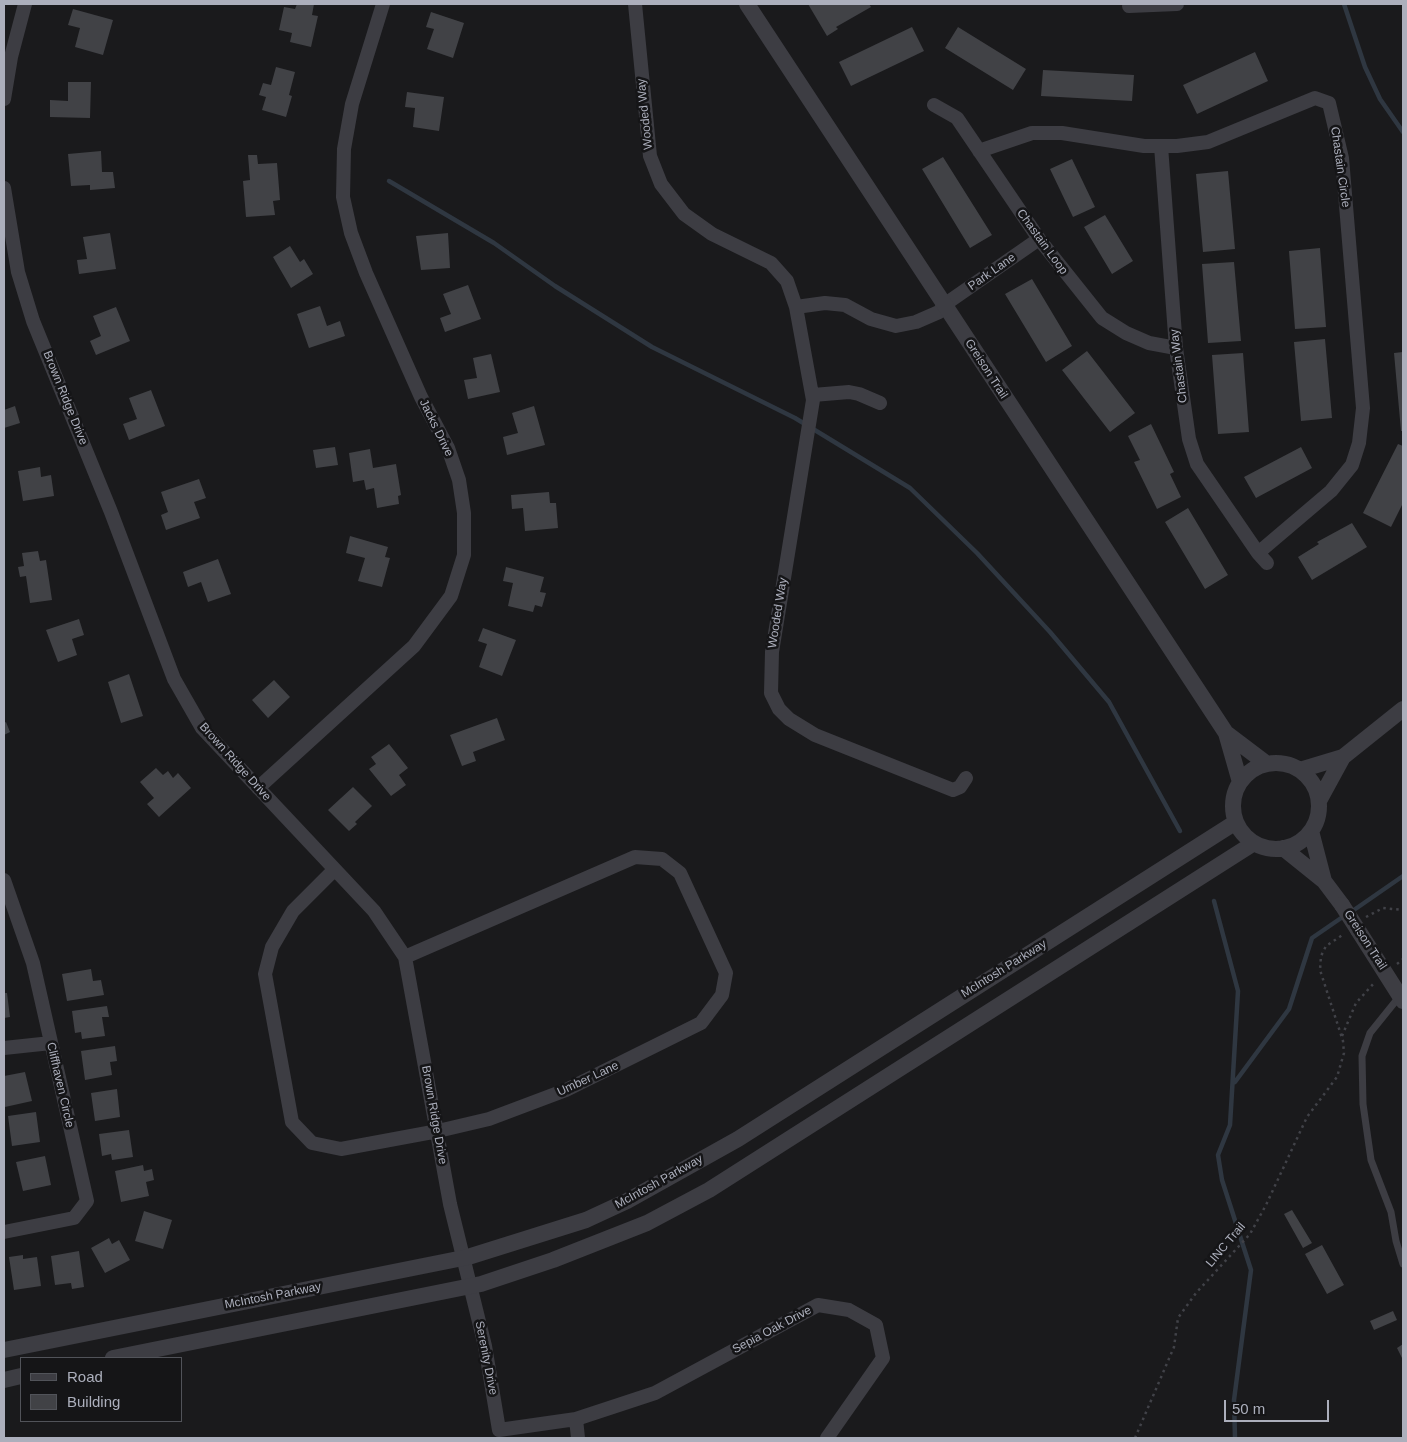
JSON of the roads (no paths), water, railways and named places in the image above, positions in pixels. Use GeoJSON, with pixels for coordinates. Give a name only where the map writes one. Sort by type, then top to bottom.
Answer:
{"type":"FeatureCollection","features":[{"type":"Feature","properties":{"kind":"street"},"geometry":{"type":"LineString","coordinates":[[4,99],[11,57],[25,4]]}},
{"type":"Feature","properties":{"kind":"street","name":"Jacks Drive"},"geometry":{"type":"LineString","coordinates":[[258,788],[414,646],[451,596],[464,555],[464,513],[458,480],[448,448],[421,397],[366,273],[351,233],[343,197],[344,149],[352,104],[383,4]]}},
{"type":"Feature","properties":{"kind":"street","name":"Wooded Way"},"geometry":{"type":"LineString","coordinates":[[635,4],[650,156],[661,184],[684,214],[712,234],[770,263],[787,281],[796,307],[813,395],[811,419],[772,652],[771,693],[779,709],[789,719],[815,735],[953,790],[960,787],[966,778]]}},
{"type":"Feature","properties":{"kind":"street","name":"Greison Trail"},"geometry":{"type":"LineString","coordinates":[[747,4],[1226,733],[1240,782]]}},
{"type":"Feature","properties":{"kind":"street"},"geometry":{"type":"LineString","coordinates":[[1129,6],[1177,4]]}},
{"type":"Feature","properties":{"kind":"street","name":"Chastain Circle"},"geometry":{"type":"LineString","coordinates":[[979,151],[1032,133],[1062,133],[1144,146],[1208,142],[1315,98],[1330,103],[1342,158],[1363,408],[1360,443],[1352,466],[1331,491],[1262,558]]}},
{"type":"Feature","properties":{"kind":"street","name":"Chastain Loop"},"geometry":{"type":"LineString","coordinates":[[934,105],[957,118],[1039,239],[1102,318],[1126,333],[1149,343],[1176,348]]}},
{"type":"Feature","properties":{"kind":"street","name":"Chastain Way"},"geometry":{"type":"LineString","coordinates":[[1161,146],[1176,348],[1189,438],[1197,464],[1262,558]]}},
{"type":"Feature","properties":{"kind":"street","name":"Brown Ridge Drive"},"geometry":{"type":"LineString","coordinates":[[4,188],[18,272],[33,321],[107,503],[174,679],[202,728],[374,912],[405,957],[450,1204],[471,1287]]}},
{"type":"Feature","properties":{"kind":"street","name":"Park Lane"},"geometry":{"type":"LineString","coordinates":[[944,305],[1039,239]]}},
{"type":"Feature","properties":{"kind":"street"},"geometry":{"type":"LineString","coordinates":[[796,307],[826,303],[845,305],[871,319],[896,326],[930,317],[944,305]]}},
{"type":"Feature","properties":{"kind":"street"},"geometry":{"type":"LineString","coordinates":[[813,395],[849,392],[880,403]]}},
{"type":"Feature","properties":{"kind":"street"},"geometry":{"type":"LineString","coordinates":[[1300,770],[1343,757],[1403,709]]}},
{"type":"Feature","properties":{"kind":"street","name":"Greison Trail"},"geometry":{"type":"LineString","coordinates":[[1226,733],[1267,764]]}},
{"type":"Feature","properties":{"kind":"street"},"geometry":{"type":"LineString","coordinates":[[1319,801],[1309,778],[1300,770],[1284,764],[1267,764],[1257,767],[1240,782],[1234,794],[1233,808],[1236,822],[1243,834],[1254,843],[1273,849],[1283,848],[1303,839],[1316,822],[1319,801],[1343,757]]}},
{"type":"Feature","properties":{"kind":"street","name":"McIntosh Parkway"},"geometry":{"type":"LineString","coordinates":[[4,1350],[464,1258],[586,1220],[644,1192],[738,1139],[1236,822]]}},
{"type":"Feature","properties":{"kind":"street","name":"Greison Trail"},"geometry":{"type":"LineString","coordinates":[[1311,831],[1324,880]]}},
{"type":"Feature","properties":{"kind":"street"},"geometry":{"type":"LineString","coordinates":[[118,1357],[471,1287],[553,1260],[647,1223],[709,1190],[1254,843]]}},
{"type":"Feature","properties":{"kind":"street","name":"Greison Trail"},"geometry":{"type":"LineString","coordinates":[[1283,848],[1324,880],[1402,998]]}},
{"type":"Feature","properties":{"kind":"street","name":"Umber Lane"},"geometry":{"type":"LineString","coordinates":[[334,870],[293,911],[272,947],[266,974],[292,1122],[312,1143],[341,1149],[438,1131],[490,1119],[566,1090],[701,1023],[722,995],[726,973],[680,873],[662,859],[635,857],[405,957]]}},
{"type":"Feature","properties":{"kind":"street","name":"Cliffhaven Circle"},"geometry":{"type":"LineString","coordinates":[[4,880],[9,904],[33,963],[87,1201],[74,1218],[4,1232]]}},
{"type":"Feature","properties":{"kind":"street"},"geometry":{"type":"LineString","coordinates":[[4,1048],[51,1043]]}},
{"type":"Feature","properties":{"kind":"street","name":"Serenity Drive"},"geometry":{"type":"LineString","coordinates":[[471,1287],[485,1346],[499,1430]]}},
{"type":"Feature","properties":{"kind":"street","name":"Sepia Oak Drive"},"geometry":{"type":"LineString","coordinates":[[499,1430],[576,1419],[655,1393],[818,1306],[849,1310],[876,1325],[884,1358],[827,1438]]}},
{"type":"Feature","properties":{"kind":"street"},"geometry":{"type":"LineString","coordinates":[[4,1380],[20,1376]]}},
{"type":"Feature","properties":{"kind":"street"},"geometry":{"type":"LineString","coordinates":[[576,1419],[578,1438]]}},
{"type":"Feature","properties":{"kind":"lane"},"geometry":{"type":"LineString","coordinates":[[1402,998],[1370,1033],[1362,1056],[1363,1104],[1371,1160],[1391,1212],[1396,1241],[1403,1264]]}},
{"type":"Feature","properties":{"kind":"waterway"},"geometry":{"type":"LineString","coordinates":[[1344,4],[1365,67],[1380,99],[1403,132]]}},
{"type":"Feature","properties":{"kind":"waterway"},"geometry":{"type":"LineString","coordinates":[[389,181],[494,243],[555,286],[652,347],[795,418],[910,488],[977,553],[1050,632],[1109,702],[1180,831]]}},
{"type":"Feature","properties":{"kind":"waterway"},"geometry":{"type":"LineString","coordinates":[[1351,912],[1403,876]]}},
{"type":"Feature","properties":{"kind":"waterway"},"geometry":{"type":"LineString","coordinates":[[1214,901],[1238,991],[1230,1125],[1218,1155],[1222,1180],[1251,1270],[1234,1400],[1235,1438]]}},
{"type":"Feature","properties":{"kind":"waterway"},"geometry":{"type":"LineString","coordinates":[[1235,1082],[1289,1009],[1312,938],[1344,916]]}}]}
